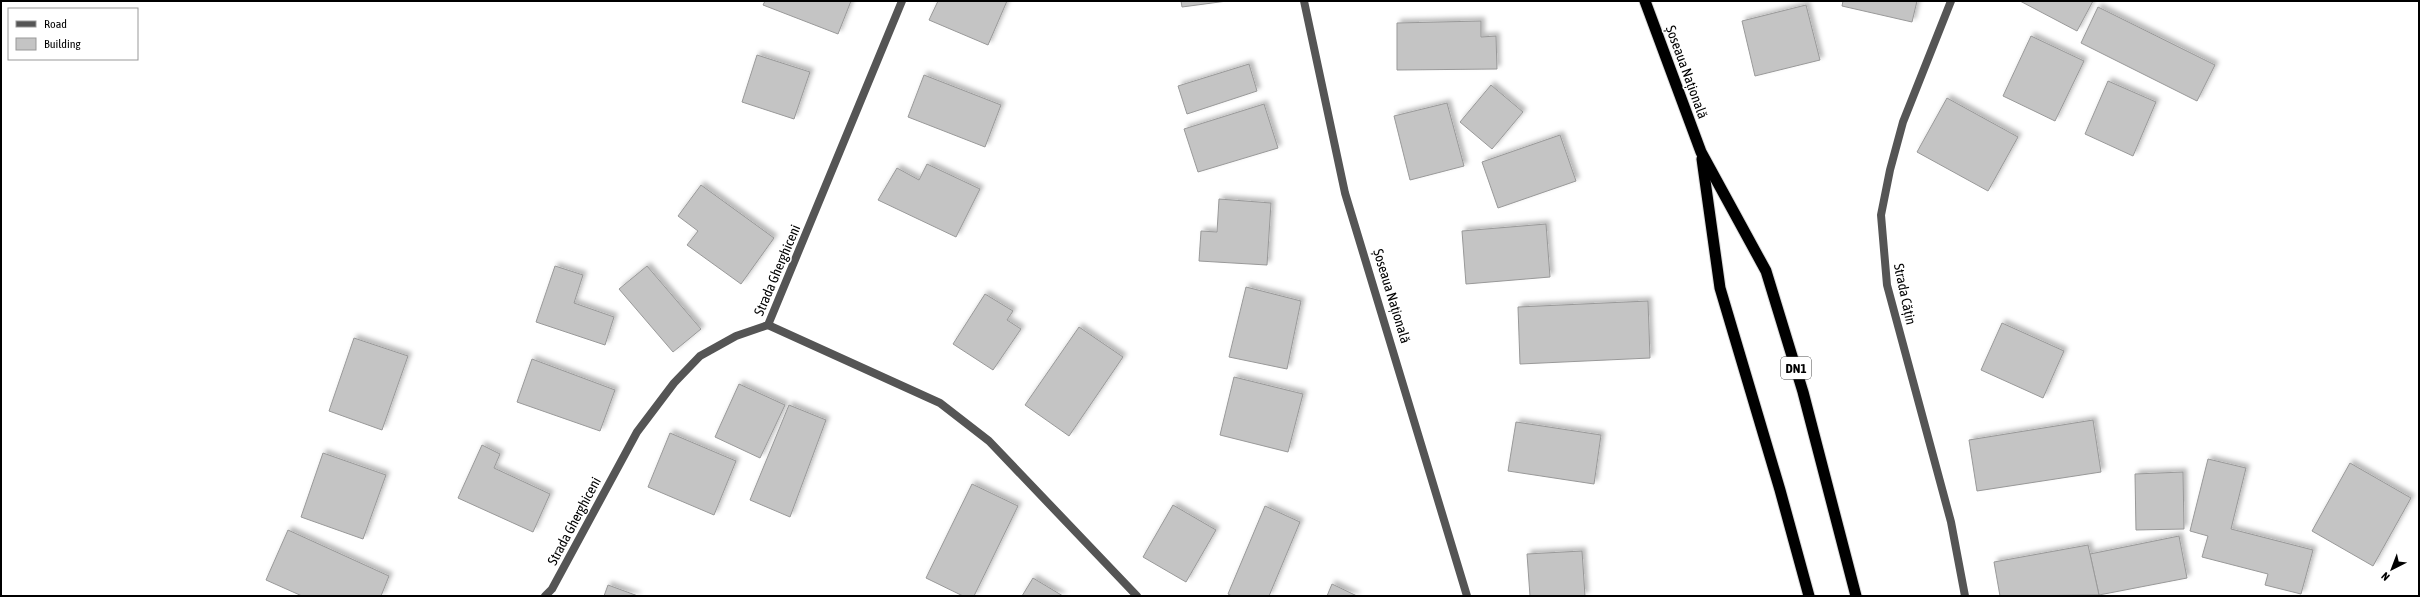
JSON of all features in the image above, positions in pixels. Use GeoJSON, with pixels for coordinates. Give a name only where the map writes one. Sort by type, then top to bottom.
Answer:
{"type":"FeatureCollection","features":[{"type":"Feature","properties":{"kind":"highway","name":"Șoseaua Națională"},"geometry":{"type":"LineString","coordinates":[[1645,1],[1701,152]]}},
{"type":"Feature","properties":{"kind":"highway","name":"DN1"},"geometry":{"type":"LineString","coordinates":[[1701,152],[1720,288],[1778,483],[1809,596]]}},
{"type":"Feature","properties":{"kind":"highway","name":"DN1"},"geometry":{"type":"LineString","coordinates":[[1701,152],[1766,271],[1803,392],[1856,596]]}},
{"type":"Feature","properties":{"kind":"street","name":"Strada Gherghiceni"},"geometry":{"type":"LineString","coordinates":[[545,596],[552,589],[637,432],[674,383],[700,356],[736,336],[768,325],[902,1]]}},
{"type":"Feature","properties":{"kind":"street","name":"Șoseaua Națională"},"geometry":{"type":"LineString","coordinates":[[1304,1],[1345,193],[1467,596]]}},
{"type":"Feature","properties":{"kind":"street","name":"Strada Cățin"},"geometry":{"type":"LineString","coordinates":[[1950,1],[1903,122],[1890,170],[1881,215],[1887,286],[1951,522],[1965,596]]}},
{"type":"Feature","properties":{"kind":"street"},"geometry":{"type":"LineString","coordinates":[[768,325],[940,403],[989,441],[1137,596]]}},
{"type":"Feature","properties":{"kind":"building"},"geometry":{"type":"Polygon","coordinates":[[[765,1],[851,1],[838,34],[763,5],[765,1]]]}},
{"type":"Feature","properties":{"kind":"building"},"geometry":{"type":"Polygon","coordinates":[[[938,1],[1007,1],[988,45],[929,20],[938,1]]]}},
{"type":"Feature","properties":{"kind":"building"},"geometry":{"type":"Polygon","coordinates":[[[1181,1],[1227,1],[1182,7],[1181,1]]]}},
{"type":"Feature","properties":{"kind":"building"},"geometry":{"type":"Polygon","coordinates":[[[1843,1],[1917,1],[1912,22],[1842,6],[1843,1]]]}},
{"type":"Feature","properties":{"kind":"building"},"geometry":{"type":"Polygon","coordinates":[[[2020,1],[2093,1],[2077,31],[2020,1]]]}},
{"type":"Feature","properties":{"kind":"building"},"geometry":{"type":"Polygon","coordinates":[[[1806,5],[1820,60],[1755,76],[1742,21],[1806,5]]]}},
{"type":"Feature","properties":{"kind":"building"},"geometry":{"type":"Polygon","coordinates":[[[2098,7],[2215,65],[2197,101],[2081,43],[2098,7]]]}},
{"type":"Feature","properties":{"kind":"building"},"geometry":{"type":"Polygon","coordinates":[[[1481,21],[1481,37],[1496,36],[1497,69],[1397,70],[1397,23],[1481,21]]]}},
{"type":"Feature","properties":{"kind":"building"},"geometry":{"type":"Polygon","coordinates":[[[2031,36],[2084,61],[2055,121],[2003,96],[2031,36]]]}},
{"type":"Feature","properties":{"kind":"building"},"geometry":{"type":"Polygon","coordinates":[[[757,55],[810,72],[794,119],[742,102],[757,55]]]}},
{"type":"Feature","properties":{"kind":"building"},"geometry":{"type":"Polygon","coordinates":[[[1249,64],[1257,91],[1187,114],[1178,86],[1249,64]]]}},
{"type":"Feature","properties":{"kind":"building"},"geometry":{"type":"Polygon","coordinates":[[[924,75],[1001,105],[985,147],[908,117],[924,75]]]}},
{"type":"Feature","properties":{"kind":"building"},"geometry":{"type":"Polygon","coordinates":[[[2108,81],[2156,102],[2133,156],[2085,134],[2108,81]]]}},
{"type":"Feature","properties":{"kind":"building"},"geometry":{"type":"Polygon","coordinates":[[[1491,85],[1523,112],[1492,149],[1460,122],[1491,85]]]}},
{"type":"Feature","properties":{"kind":"building"},"geometry":{"type":"Polygon","coordinates":[[[1947,98],[2018,137],[1988,191],[1917,152],[1947,98]]]}},
{"type":"Feature","properties":{"kind":"building"},"geometry":{"type":"Polygon","coordinates":[[[1447,103],[1464,166],[1410,180],[1394,116],[1447,103]]]}},
{"type":"Feature","properties":{"kind":"building"},"geometry":{"type":"Polygon","coordinates":[[[1264,104],[1278,148],[1198,172],[1184,129],[1264,104]]]}},
{"type":"Feature","properties":{"kind":"building"},"geometry":{"type":"Polygon","coordinates":[[[1560,135],[1576,181],[1498,208],[1482,162],[1560,135]]]}},
{"type":"Feature","properties":{"kind":"building"},"geometry":{"type":"Polygon","coordinates":[[[927,164],[980,189],[956,237],[878,200],[897,168],[919,180],[927,164]]]}},
{"type":"Feature","properties":{"kind":"building"},"geometry":{"type":"Polygon","coordinates":[[[701,185],[774,238],[741,284],[687,245],[698,231],[678,216],[701,185]]]}},
{"type":"Feature","properties":{"kind":"building"},"geometry":{"type":"Polygon","coordinates":[[[1219,199],[1271,203],[1267,265],[1199,261],[1201,231],[1217,232],[1219,199]]]}},
{"type":"Feature","properties":{"kind":"building"},"geometry":{"type":"Polygon","coordinates":[[[1546,224],[1550,277],[1466,284],[1462,231],[1546,224]]]}},
{"type":"Feature","properties":{"kind":"building"},"geometry":{"type":"Polygon","coordinates":[[[555,266],[583,275],[574,303],[614,317],[605,345],[536,322],[555,266]]]}},
{"type":"Feature","properties":{"kind":"building"},"geometry":{"type":"Polygon","coordinates":[[[647,266],[701,329],[673,352],[619,289],[647,266]]]}},
{"type":"Feature","properties":{"kind":"building"},"geometry":{"type":"Polygon","coordinates":[[[1246,287],[1301,301],[1287,369],[1229,357],[1246,287]]]}},
{"type":"Feature","properties":{"kind":"building"},"geometry":{"type":"Polygon","coordinates":[[[985,294],[1013,311],[1007,320],[1021,329],[993,370],[953,344],[985,294]]]}},
{"type":"Feature","properties":{"kind":"building"},"geometry":{"type":"Polygon","coordinates":[[[1648,301],[1650,358],[1520,364],[1518,307],[1648,301]]]}},
{"type":"Feature","properties":{"kind":"building"},"geometry":{"type":"Polygon","coordinates":[[[2002,323],[2064,351],[2043,398],[1981,370],[2002,323]]]}},
{"type":"Feature","properties":{"kind":"building"},"geometry":{"type":"Polygon","coordinates":[[[1079,327],[1123,357],[1069,436],[1025,405],[1079,327]]]}},
{"type":"Feature","properties":{"kind":"building"},"geometry":{"type":"Polygon","coordinates":[[[354,338],[408,356],[382,430],[329,411],[354,338]]]}},
{"type":"Feature","properties":{"kind":"building"},"geometry":{"type":"Polygon","coordinates":[[[532,359],[615,390],[600,431],[517,402],[532,359]]]}},
{"type":"Feature","properties":{"kind":"building"},"geometry":{"type":"Polygon","coordinates":[[[1234,377],[1303,394],[1288,452],[1220,435],[1234,377]]]}},
{"type":"Feature","properties":{"kind":"building"},"geometry":{"type":"Polygon","coordinates":[[[739,384],[785,405],[760,458],[715,437],[739,384]]]}},
{"type":"Feature","properties":{"kind":"building"},"geometry":{"type":"Polygon","coordinates":[[[789,405],[826,420],[790,517],[750,500],[789,405]]]}},
{"type":"Feature","properties":{"kind":"building"},"geometry":{"type":"Polygon","coordinates":[[[2093,420],[2101,472],[1977,491],[1969,440],[2093,420]]]}},
{"type":"Feature","properties":{"kind":"building"},"geometry":{"type":"Polygon","coordinates":[[[1516,422],[1601,435],[1594,484],[1508,471],[1516,422]]]}},
{"type":"Feature","properties":{"kind":"building"},"geometry":{"type":"Polygon","coordinates":[[[670,433],[736,461],[714,515],[648,487],[670,433]]]}},
{"type":"Feature","properties":{"kind":"building"},"geometry":{"type":"Polygon","coordinates":[[[482,445],[500,454],[494,468],[550,494],[533,532],[458,498],[482,445]]]}},
{"type":"Feature","properties":{"kind":"building"},"geometry":{"type":"Polygon","coordinates":[[[323,453],[386,475],[363,539],[301,517],[323,453]]]}},
{"type":"Feature","properties":{"kind":"building"},"geometry":{"type":"Polygon","coordinates":[[[2208,459],[2246,468],[2231,529],[2313,550],[2301,594],[2265,585],[2268,574],[2202,557],[2208,536],[2190,531],[2208,459]]]}},
{"type":"Feature","properties":{"kind":"building"},"geometry":{"type":"Polygon","coordinates":[[[2350,463],[2411,498],[2373,566],[2312,531],[2350,463]]]}},
{"type":"Feature","properties":{"kind":"building"},"geometry":{"type":"Polygon","coordinates":[[[2183,472],[2184,529],[2136,530],[2135,474],[2183,472]]]}},
{"type":"Feature","properties":{"kind":"building"},"geometry":{"type":"Polygon","coordinates":[[[972,484],[1018,506],[974,596],[963,596],[926,578],[972,484]]]}},
{"type":"Feature","properties":{"kind":"building"},"geometry":{"type":"Polygon","coordinates":[[[1173,505],[1216,530],[1186,582],[1143,557],[1173,505]]]}},
{"type":"Feature","properties":{"kind":"building"},"geometry":{"type":"Polygon","coordinates":[[[1265,506],[1300,522],[1269,596],[1232,596],[1228,594],[1265,506]]]}},
{"type":"Feature","properties":{"kind":"building"},"geometry":{"type":"Polygon","coordinates":[[[288,530],[389,576],[381,596],[302,596],[266,580],[288,530]]]}},
{"type":"Feature","properties":{"kind":"building"},"geometry":{"type":"Polygon","coordinates":[[[2179,536],[2187,578],[2099,595],[2090,554],[2179,536]]]}},
{"type":"Feature","properties":{"kind":"building"},"geometry":{"type":"Polygon","coordinates":[[[2088,545],[2099,595],[2000,596],[1994,562],[2088,545]]]}},
{"type":"Feature","properties":{"kind":"building"},"geometry":{"type":"Polygon","coordinates":[[[1582,551],[1585,596],[1530,596],[1527,554],[1582,551]]]}},
{"type":"Feature","properties":{"kind":"building"},"geometry":{"type":"Polygon","coordinates":[[[1033,578],[1063,596],[1022,596],[1033,578]]]}},
{"type":"Feature","properties":{"kind":"building"},"geometry":{"type":"Polygon","coordinates":[[[1332,584],[1357,596],[1327,596],[1332,584]]]}},
{"type":"Feature","properties":{"kind":"building"},"geometry":{"type":"Polygon","coordinates":[[[608,585],[638,596],[604,596],[608,585]]]}}]}
